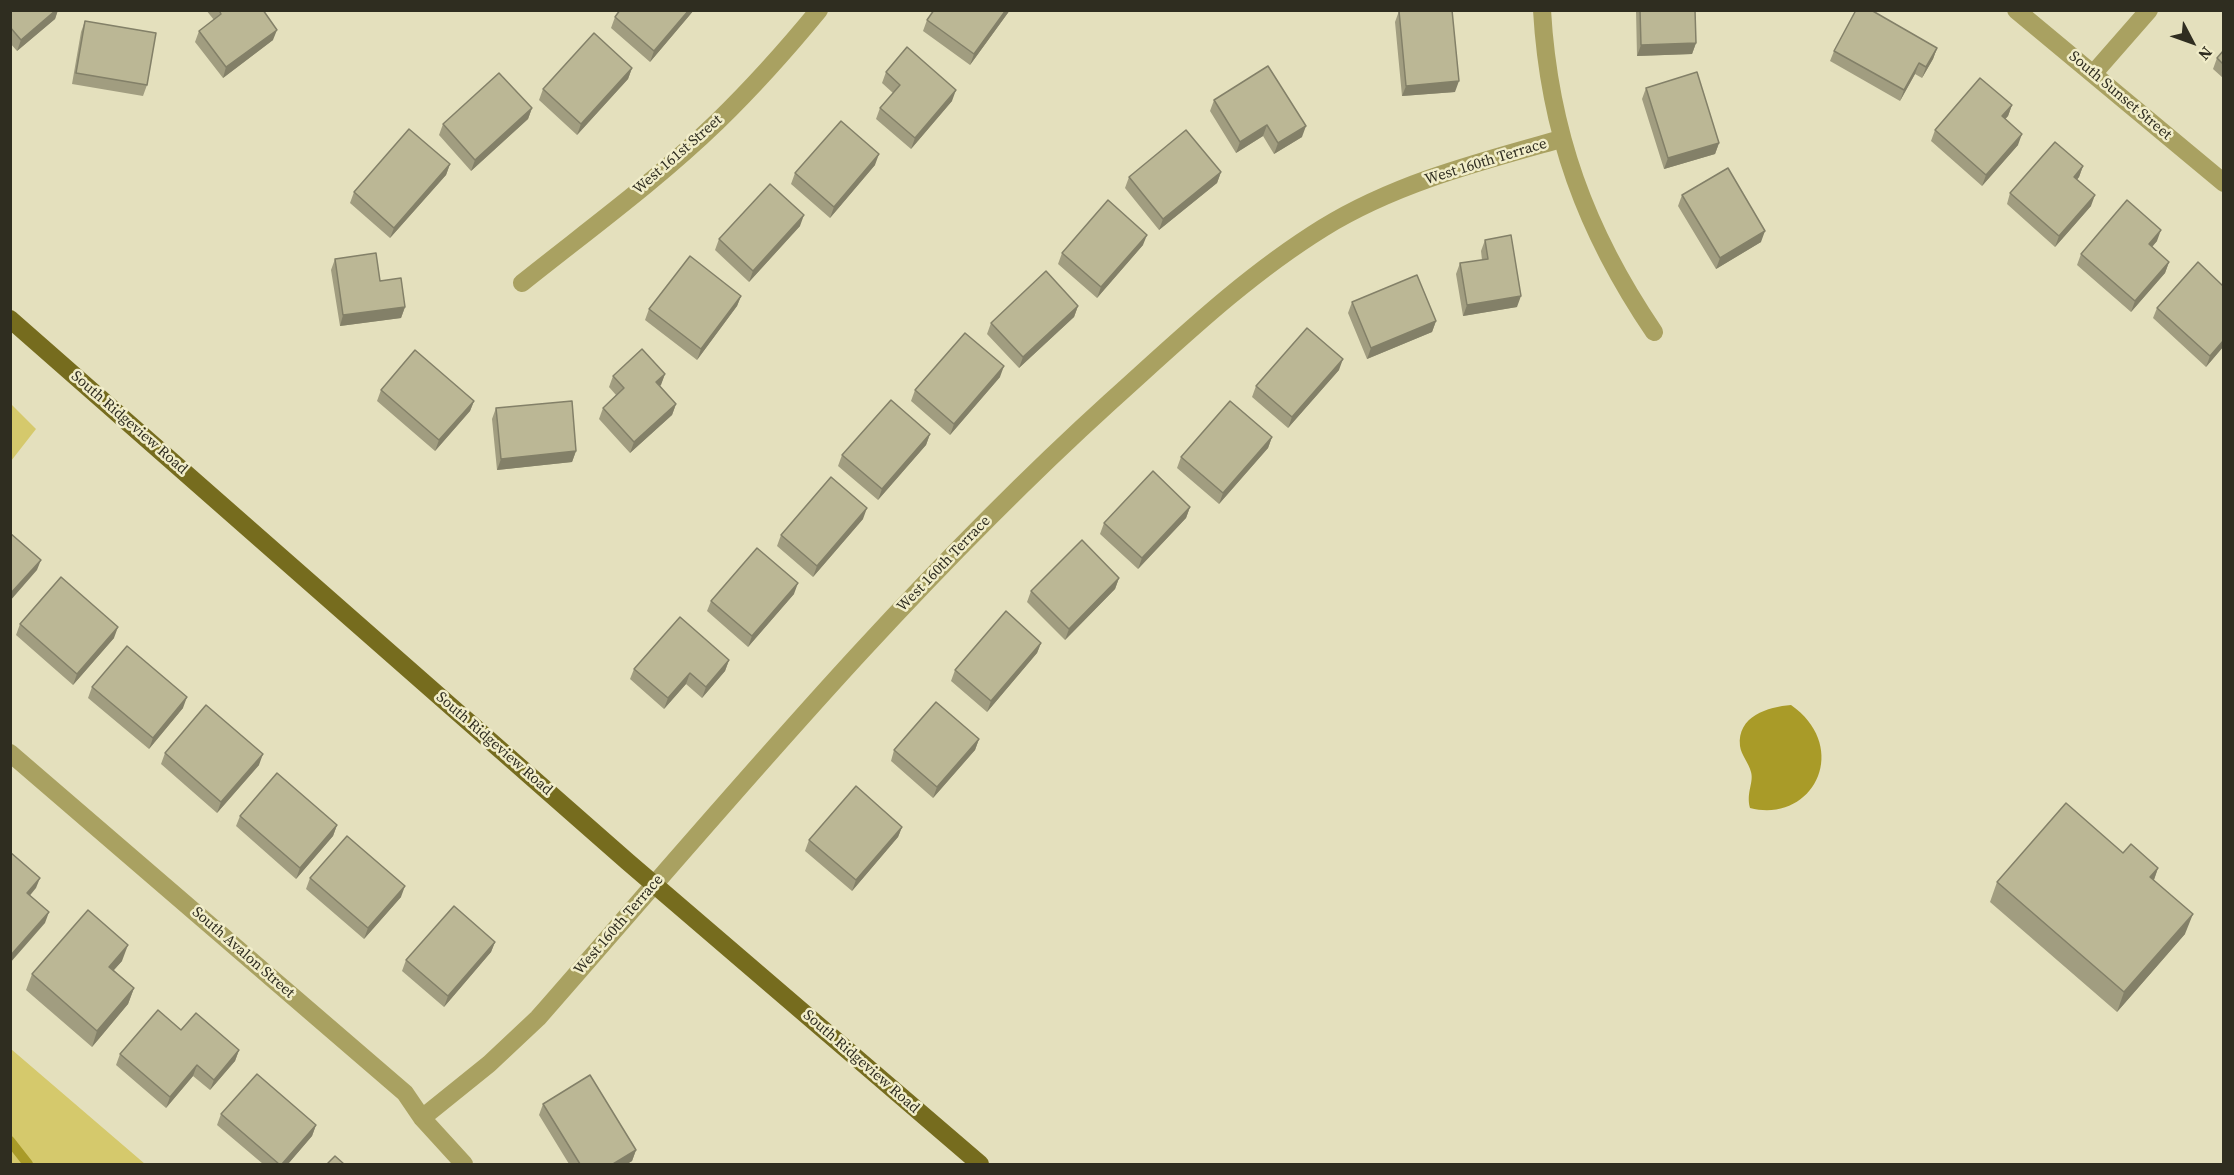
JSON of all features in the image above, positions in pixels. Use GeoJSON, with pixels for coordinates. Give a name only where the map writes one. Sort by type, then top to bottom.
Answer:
{"type":"FeatureCollection","features":[{"type":"Feature","properties":{"kind":"main road","name":"South Ridgeview Road"},"geometry":{"type":"LineString","coordinates":[[10,319],[654,885],[980,1164]]}},
{"type":"Feature","properties":{"kind":"street","name":"West 161st Street"},"geometry":{"type":"LineString","coordinates":[[522,284],[666,167],[716,123],[786,50],[819,10]]}},
{"type":"Feature","properties":{"kind":"street"},"geometry":{"type":"LineString","coordinates":[[1542,10],[1545,57],[1561,139],[1595,233],[1627,292],[1654,332]]}},
{"type":"Feature","properties":{"kind":"street","name":"South Sunset Street"},"geometry":{"type":"LineString","coordinates":[[2016,10],[2223,183]]}},
{"type":"Feature","properties":{"kind":"street"},"geometry":{"type":"LineString","coordinates":[[2093,74],[2150,10]]}},
{"type":"Feature","properties":{"kind":"street","name":"West 160th Terrace"},"geometry":{"type":"LineString","coordinates":[[422,1118],[489,1064],[538,1018],[913,595],[1056,452],[1225,299],[1269,263],[1385,196],[1448,171],[1561,139]]}},
{"type":"Feature","properties":{"kind":"street","name":"South Avalon Street"},"geometry":{"type":"LineString","coordinates":[[10,753],[405,1094],[422,1118],[464,1164]]}},
{"type":"Feature","properties":{"kind":"shaded area"},"geometry":{"type":"Polygon","coordinates":[[[11,404],[36,429],[10,461],[11,404]]]}},
{"type":"Feature","properties":{"kind":"shaded area"},"geometry":{"type":"Polygon","coordinates":[[[1791,705],[1809,722],[1819,741],[1821,761],[1817,779],[1807,794],[1792,805],[1772,810],[1750,808],[1752,776],[1740,746],[1743,727],[1749,720],[1764,711],[1791,705]]]}},
{"type":"Feature","properties":{"kind":"shaded area"},"geometry":{"type":"Polygon","coordinates":[[[11,1049],[145,1164],[11,1164],[11,1049]]]}},
{"type":"Feature","properties":{"kind":"building"},"geometry":{"type":"Polygon","coordinates":[[[10,10],[56,10],[21,40],[10,27],[10,10]]]}},
{"type":"Feature","properties":{"kind":"building"},"geometry":{"type":"Polygon","coordinates":[[[219,10],[263,10],[277,30],[226,67],[199,31],[221,14],[219,10]]]}},
{"type":"Feature","properties":{"kind":"building"},"geometry":{"type":"Polygon","coordinates":[[[620,10],[689,10],[654,51],[615,17],[620,10]]]}},
{"type":"Feature","properties":{"kind":"building"},"geometry":{"type":"Polygon","coordinates":[[[934,10],[1006,10],[974,54],[927,20],[934,10]]]}},
{"type":"Feature","properties":{"kind":"building"},"geometry":{"type":"Polygon","coordinates":[[[1452,10],[1459,81],[1406,86],[1399,11],[1452,10]]]}},
{"type":"Feature","properties":{"kind":"building"},"geometry":{"type":"Polygon","coordinates":[[[1640,10],[1695,10],[1696,43],[1641,45],[1640,10]]]}},
{"type":"Feature","properties":{"kind":"building"},"geometry":{"type":"Polygon","coordinates":[[[1856,10],[1871,10],[1937,48],[1926,67],[1919,63],[1904,90],[1834,51],[1856,10]]]}},
{"type":"Feature","properties":{"kind":"building"},"geometry":{"type":"Polygon","coordinates":[[[85,21],[156,33],[147,85],[76,73],[85,21]]]}},
{"type":"Feature","properties":{"kind":"building"},"geometry":{"type":"Polygon","coordinates":[[[594,33],[632,68],[581,124],[543,89],[594,33]]]}},
{"type":"Feature","properties":{"kind":"building"},"geometry":{"type":"Polygon","coordinates":[[[907,47],[956,90],[915,138],[880,108],[900,85],[886,72],[907,47]]]}},
{"type":"Feature","properties":{"kind":"building"},"geometry":{"type":"Polygon","coordinates":[[[2223,51],[2223,64],[2217,58],[2223,51]]]}},
{"type":"Feature","properties":{"kind":"building"},"geometry":{"type":"Polygon","coordinates":[[[1268,66],[1306,126],[1278,143],[1267,125],[1240,142],[1214,100],[1268,66]]]}},
{"type":"Feature","properties":{"kind":"building"},"geometry":{"type":"Polygon","coordinates":[[[1697,72],[1719,143],[1668,158],[1646,88],[1697,72]]]}},
{"type":"Feature","properties":{"kind":"building"},"geometry":{"type":"Polygon","coordinates":[[[499,73],[532,108],[475,160],[443,124],[499,73]]]}},
{"type":"Feature","properties":{"kind":"building"},"geometry":{"type":"Polygon","coordinates":[[[1980,78],[2012,105],[2002,116],[2022,134],[1986,175],[1935,130],[1980,78]]]}},
{"type":"Feature","properties":{"kind":"building"},"geometry":{"type":"Polygon","coordinates":[[[841,121],[879,154],[834,207],[795,173],[841,121]]]}},
{"type":"Feature","properties":{"kind":"building"},"geometry":{"type":"Polygon","coordinates":[[[409,129],[450,164],[394,228],[354,192],[409,129]]]}},
{"type":"Feature","properties":{"kind":"building"},"geometry":{"type":"Polygon","coordinates":[[[1186,130],[1221,172],[1163,219],[1129,177],[1186,130]]]}},
{"type":"Feature","properties":{"kind":"building"},"geometry":{"type":"Polygon","coordinates":[[[2055,142],[2083,166],[2074,177],[2095,195],[2059,236],[2010,193],[2055,142]]]}},
{"type":"Feature","properties":{"kind":"building"},"geometry":{"type":"Polygon","coordinates":[[[1728,168],[1765,231],[1720,258],[1682,195],[1728,168]]]}},
{"type":"Feature","properties":{"kind":"building"},"geometry":{"type":"Polygon","coordinates":[[[770,184],[804,215],[753,271],[719,239],[770,184]]]}},
{"type":"Feature","properties":{"kind":"building"},"geometry":{"type":"Polygon","coordinates":[[[1108,200],[1147,235],[1101,287],[1062,253],[1108,200]]]}},
{"type":"Feature","properties":{"kind":"building"},"geometry":{"type":"Polygon","coordinates":[[[2127,200],[2161,230],[2149,244],[2169,262],[2135,301],[2081,254],[2127,200]]]}},
{"type":"Feature","properties":{"kind":"building"},"geometry":{"type":"Polygon","coordinates":[[[1511,235],[1521,296],[1467,305],[1460,263],[1488,259],[1485,240],[1511,235]]]}},
{"type":"Feature","properties":{"kind":"building"},"geometry":{"type":"Polygon","coordinates":[[[376,253],[380,281],[401,278],[405,307],[343,315],[335,259],[376,253]]]}},
{"type":"Feature","properties":{"kind":"building"},"geometry":{"type":"Polygon","coordinates":[[[690,256],[741,296],[701,349],[649,309],[690,256]]]}},
{"type":"Feature","properties":{"kind":"building"},"geometry":{"type":"Polygon","coordinates":[[[2198,262],[2223,286],[2223,341],[2210,356],[2157,308],[2198,262]]]}},
{"type":"Feature","properties":{"kind":"building"},"geometry":{"type":"Polygon","coordinates":[[[1046,271],[1078,306],[1023,357],[991,323],[1046,271]]]}},
{"type":"Feature","properties":{"kind":"building"},"geometry":{"type":"Polygon","coordinates":[[[1417,275],[1436,321],[1371,348],[1352,302],[1417,275]]]}},
{"type":"Feature","properties":{"kind":"building"},"geometry":{"type":"Polygon","coordinates":[[[1307,328],[1343,359],[1292,417],[1256,386],[1307,328]]]}},
{"type":"Feature","properties":{"kind":"building"},"geometry":{"type":"Polygon","coordinates":[[[965,333],[1004,366],[954,424],[915,390],[965,333]]]}},
{"type":"Feature","properties":{"kind":"building"},"geometry":{"type":"Polygon","coordinates":[[[642,349],[665,374],[656,382],[676,404],[634,442],[603,408],[624,388],[613,376],[642,349]]]}},
{"type":"Feature","properties":{"kind":"building"},"geometry":{"type":"Polygon","coordinates":[[[415,350],[474,401],[439,440],[381,390],[415,350]]]}},
{"type":"Feature","properties":{"kind":"building"},"geometry":{"type":"Polygon","coordinates":[[[891,400],[930,434],[882,489],[842,455],[891,400]]]}},
{"type":"Feature","properties":{"kind":"building"},"geometry":{"type":"Polygon","coordinates":[[[572,401],[576,451],[501,459],[496,408],[572,401]]]}},
{"type":"Feature","properties":{"kind":"building"},"geometry":{"type":"Polygon","coordinates":[[[1230,401],[1272,437],[1223,493],[1181,457],[1230,401]]]}},
{"type":"Feature","properties":{"kind":"building"},"geometry":{"type":"Polygon","coordinates":[[[1153,471],[1190,507],[1142,558],[1104,523],[1153,471]]]}},
{"type":"Feature","properties":{"kind":"building"},"geometry":{"type":"Polygon","coordinates":[[[831,477],[867,508],[817,566],[781,535],[831,477]]]}},
{"type":"Feature","properties":{"kind":"building"},"geometry":{"type":"Polygon","coordinates":[[[10,533],[41,560],[10,594],[10,533]]]}},
{"type":"Feature","properties":{"kind":"building"},"geometry":{"type":"Polygon","coordinates":[[[1082,540],[1119,578],[1069,629],[1031,591],[1082,540]]]}},
{"type":"Feature","properties":{"kind":"building"},"geometry":{"type":"Polygon","coordinates":[[[757,548],[798,583],[752,636],[711,601],[757,548]]]}},
{"type":"Feature","properties":{"kind":"building"},"geometry":{"type":"Polygon","coordinates":[[[61,577],[118,627],[77,674],[20,624],[61,577]]]}},
{"type":"Feature","properties":{"kind":"building"},"geometry":{"type":"Polygon","coordinates":[[[1006,611],[1041,643],[991,701],[955,670],[1006,611]]]}},
{"type":"Feature","properties":{"kind":"building"},"geometry":{"type":"Polygon","coordinates":[[[680,617],[729,660],[706,687],[690,673],[668,698],[634,669],[680,617]]]}},
{"type":"Feature","properties":{"kind":"building"},"geometry":{"type":"Polygon","coordinates":[[[127,646],[187,697],[153,738],[92,687],[127,646]]]}},
{"type":"Feature","properties":{"kind":"building"},"geometry":{"type":"Polygon","coordinates":[[[936,702],[979,739],[937,787],[894,750],[936,702]]]}},
{"type":"Feature","properties":{"kind":"building"},"geometry":{"type":"Polygon","coordinates":[[[206,705],[263,754],[221,802],[165,753],[206,705]]]}},
{"type":"Feature","properties":{"kind":"building"},"geometry":{"type":"Polygon","coordinates":[[[277,773],[337,825],[300,868],[240,816],[277,773]]]}},
{"type":"Feature","properties":{"kind":"building"},"geometry":{"type":"Polygon","coordinates":[[[856,786],[902,827],[856,880],[809,840],[856,786]]]}},
{"type":"Feature","properties":{"kind":"building"},"geometry":{"type":"Polygon","coordinates":[[[2066,803],[2123,853],[2131,844],[2158,868],[2150,877],[2193,914],[2124,992],[1997,882],[2066,803]]]}},
{"type":"Feature","properties":{"kind":"building"},"geometry":{"type":"Polygon","coordinates":[[[347,836],[405,886],[368,928],[310,878],[347,836]]]}},
{"type":"Feature","properties":{"kind":"building"},"geometry":{"type":"Polygon","coordinates":[[[10,852],[40,878],[27,893],[49,912],[10,956],[10,852]]]}},
{"type":"Feature","properties":{"kind":"building"},"geometry":{"type":"Polygon","coordinates":[[[454,906],[495,942],[448,996],[406,960],[454,906]]]}},
{"type":"Feature","properties":{"kind":"building"},"geometry":{"type":"Polygon","coordinates":[[[88,910],[128,945],[109,967],[134,988],[97,1031],[32,974],[88,910]]]}},
{"type":"Feature","properties":{"kind":"building"},"geometry":{"type":"Polygon","coordinates":[[[158,1010],[181,1030],[196,1013],[239,1050],[214,1080],[197,1065],[170,1097],[120,1054],[158,1010]]]}},
{"type":"Feature","properties":{"kind":"building"},"geometry":{"type":"Polygon","coordinates":[[[257,1074],[316,1125],[282,1164],[279,1164],[221,1114],[257,1074]]]}},
{"type":"Feature","properties":{"kind":"building"},"geometry":{"type":"Polygon","coordinates":[[[590,1075],[636,1150],[613,1164],[580,1164],[543,1104],[590,1075]]]}},
{"type":"Feature","properties":{"kind":"building"},"geometry":{"type":"Polygon","coordinates":[[[335,1156],[344,1164],[327,1164],[335,1156]]]}},
{"type":"Feature","properties":{"kind":"waterway"},"geometry":{"type":"LineString","coordinates":[[10,1141],[28,1164]]}}]}
